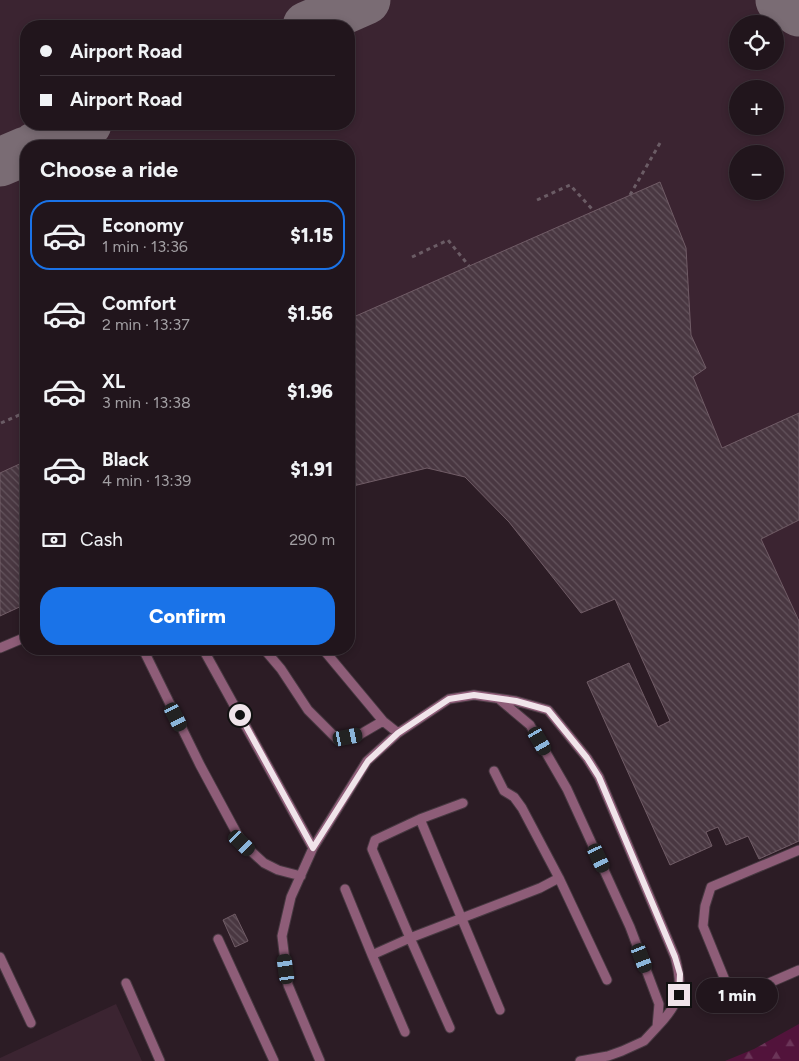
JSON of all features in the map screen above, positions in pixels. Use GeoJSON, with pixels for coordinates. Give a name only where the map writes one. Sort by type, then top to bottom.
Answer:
{"type":"FeatureCollection","features":[{"type":"Feature","properties":{"kind":"lane"},"geometry":{"type":"LineString","coordinates":[[0,648],[20,640]]}},
{"type":"Feature","properties":{"kind":"lane"},"geometry":{"type":"LineString","coordinates":[[146,655],[200,765],[242,843],[264,864],[300,876]]}},
{"type":"Feature","properties":{"kind":"lane"},"geometry":{"type":"LineString","coordinates":[[206,655],[313,848]]}},
{"type":"Feature","properties":{"kind":"lane"},"geometry":{"type":"LineString","coordinates":[[269,655],[281,669],[308,710],[337,739],[359,735],[383,721]]}},
{"type":"Feature","properties":{"kind":"lane"},"geometry":{"type":"LineString","coordinates":[[328,655],[383,721],[398,733]]}},
{"type":"Feature","properties":{"kind":"lane"},"geometry":{"type":"LineString","coordinates":[[320,1061],[288,985],[282,936],[291,897],[313,848],[368,761],[398,733],[449,699],[474,695],[516,701],[548,710],[587,758],[599,777],[675,957],[680,974],[679,995],[670,1014],[644,1041],[608,1056],[580,1061]]}},
{"type":"Feature","properties":{"kind":"lane"},"geometry":{"type":"LineString","coordinates":[[499,699],[530,725],[567,789],[630,927],[656,995],[659,1004],[657,1027]]}},
{"type":"Feature","properties":{"kind":"lane"},"geometry":{"type":"LineString","coordinates":[[494,771],[504,791],[514,797],[522,808],[559,878],[607,980]]}},
{"type":"Feature","properties":{"kind":"lane"},"geometry":{"type":"LineString","coordinates":[[450,1028],[372,849],[375,840],[420,819],[463,803]]}},
{"type":"Feature","properties":{"kind":"lane"},"geometry":{"type":"LineString","coordinates":[[420,819],[500,1010]]}},
{"type":"Feature","properties":{"kind":"lane"},"geometry":{"type":"LineString","coordinates":[[799,850],[711,887],[705,906],[703,926],[727,985],[746,990],[799,970]]}},
{"type":"Feature","properties":{"kind":"lane"},"geometry":{"type":"LineString","coordinates":[[372,955],[410,938],[540,888],[559,878]]}},
{"type":"Feature","properties":{"kind":"lane"},"geometry":{"type":"LineString","coordinates":[[345,889],[405,1032]]}},
{"type":"Feature","properties":{"kind":"lane"},"geometry":{"type":"LineString","coordinates":[[218,939],[274,1061]]}},
{"type":"Feature","properties":{"kind":"lane"},"geometry":{"type":"LineString","coordinates":[[0,957],[31,1022]]}},
{"type":"Feature","properties":{"kind":"lane"},"geometry":{"type":"LineString","coordinates":[[126,983],[160,1061]]}},
{"type":"Feature","properties":{"kind":"path"},"geometry":{"type":"LineString","coordinates":[[630,195],[660,143]]}},
{"type":"Feature","properties":{"kind":"path"},"geometry":{"type":"LineString","coordinates":[[537,200],[570,185],[593,210]]}},
{"type":"Feature","properties":{"kind":"path"},"geometry":{"type":"LineString","coordinates":[[412,257],[448,240],[468,266]]}},
{"type":"Feature","properties":{"kind":"path"},"geometry":{"type":"LineString","coordinates":[[1,423],[20,415]]}},
{"type":"Feature","properties":{"kind":"shaded area"},"geometry":{"type":"Polygon","coordinates":[[[0,0],[799,0],[799,841],[759,859],[749,836],[726,845],[718,827],[706,832],[712,846],[670,865],[587,682],[629,663],[658,726],[670,721],[615,599],[581,613],[509,522],[465,477],[427,468],[355,486],[355,140],[20,140],[20,607],[0,616],[0,0]]]}},
{"type":"Feature","properties":{"kind":"shaded area"},"geometry":{"type":"Polygon","coordinates":[[[116,1004],[142,1061],[0,1061],[0,1058],[116,1004]]]}},
{"type":"Feature","properties":{"kind":"green space"},"geometry":{"type":"Polygon","coordinates":[[[799,1024],[799,1061],[725,1061],[754,1049],[799,1024]]]}},
{"type":"Feature","properties":{"kind":"building"},"geometry":{"type":"Polygon","coordinates":[[[660,182],[686,248],[691,335],[706,368],[693,377],[722,448],[799,413],[799,520],[761,539],[799,621],[799,841],[759,859],[748,836],[726,845],[718,827],[706,832],[712,846],[670,865],[587,682],[629,663],[658,727],[670,721],[615,599],[581,613],[509,522],[465,477],[427,468],[355,486],[355,316],[660,182]]]}},
{"type":"Feature","properties":{"kind":"building"},"geometry":{"type":"Polygon","coordinates":[[[20,464],[20,607],[0,616],[0,473],[20,464]]]}},
{"type":"Feature","properties":{"kind":"building"},"geometry":{"type":"Polygon","coordinates":[[[235,914],[248,941],[235,947],[223,920],[235,914]]]}},
{"type":"Feature","properties":{"kind":"taxiway"},"geometry":{"type":"LineString","coordinates":[[321,20],[366,0]]}},
{"type":"Feature","properties":{"kind":"taxiway"},"geometry":{"type":"LineString","coordinates":[[780,0],[799,12]]}},
{"type":"Feature","properties":{"kind":"taxiway"},"geometry":{"type":"LineString","coordinates":[[50,140],[73,130]]}},
{"type":"Feature","properties":{"kind":"taxiway"},"geometry":{"type":"LineString","coordinates":[[0,162],[20,154]]}},
{"type":"Feature","properties":{"kind":"route"},"geometry":{"type":"LineString","coordinates":[[240,715],[313,848],[368,761],[398,733],[449,699],[474,695],[516,701],[548,710],[587,758],[599,777],[675,957],[680,974],[679,995]]}}]}
